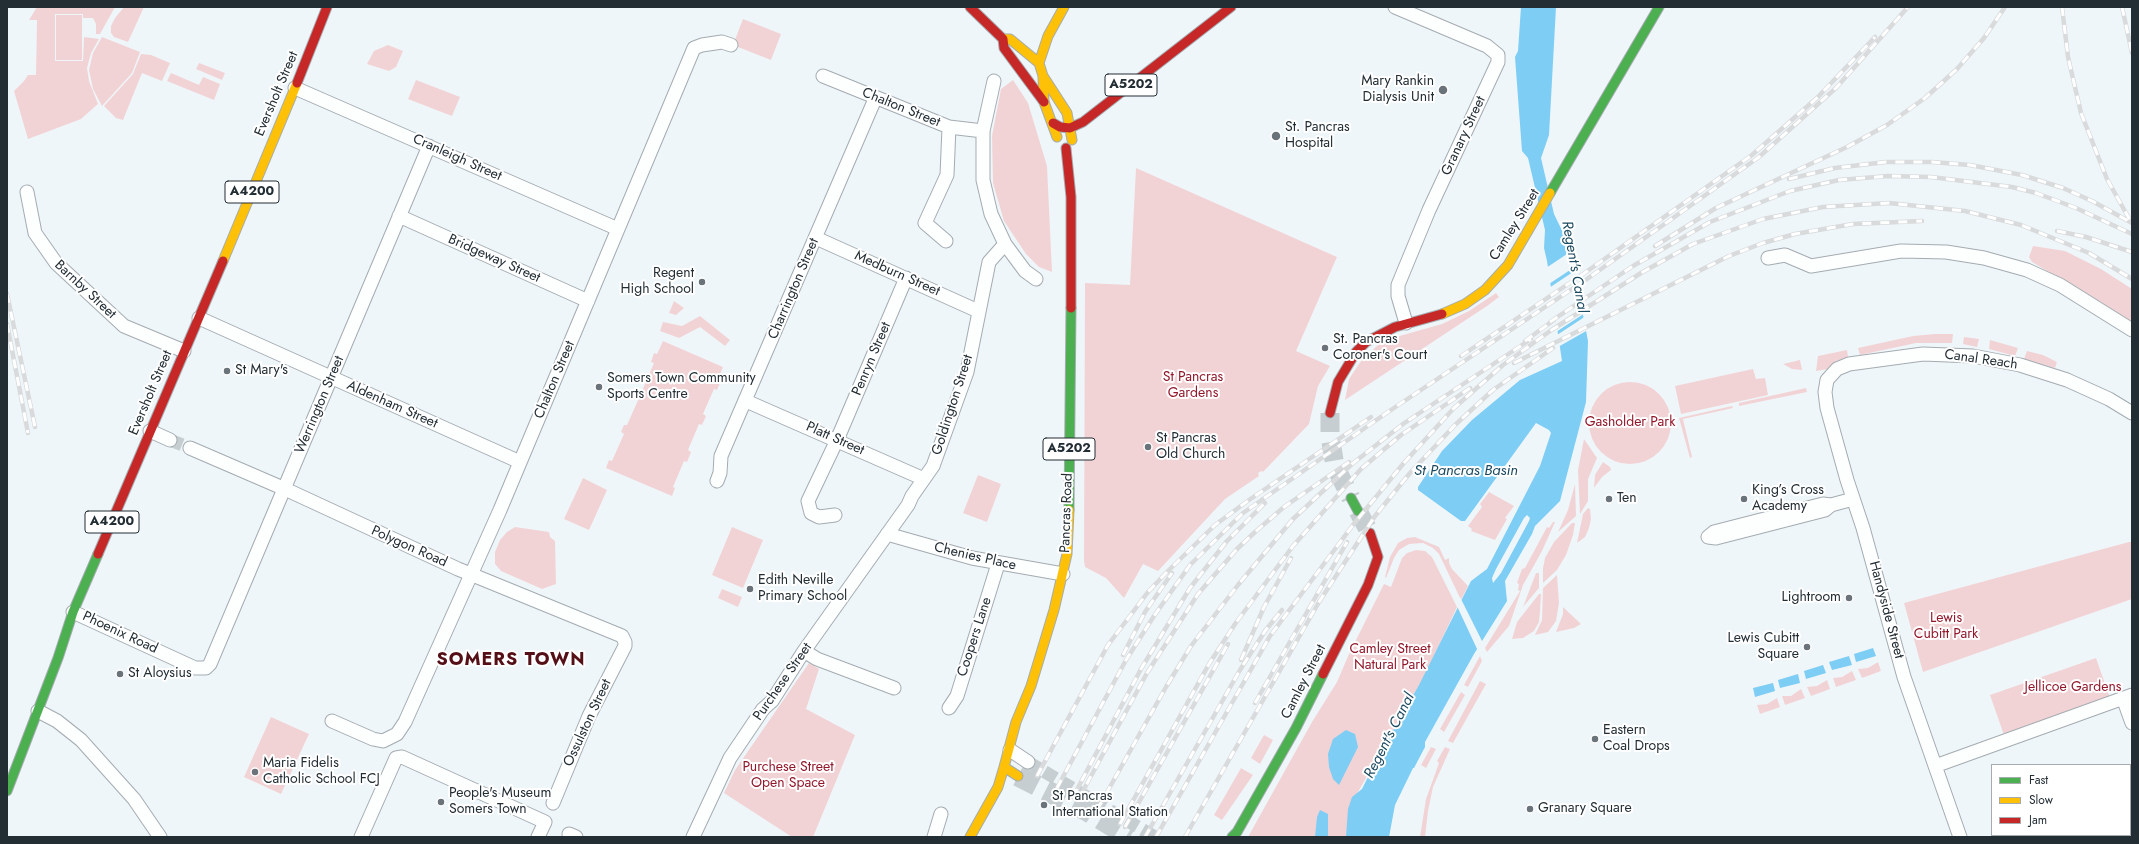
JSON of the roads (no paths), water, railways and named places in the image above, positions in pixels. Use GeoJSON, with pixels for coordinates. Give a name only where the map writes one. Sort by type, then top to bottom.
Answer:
{"type":"FeatureCollection","features":[{"type":"Feature","properties":{"kind":"main road","name":"Eversholt Street"},"geometry":{"type":"LineString","coordinates":[[7,791],[38,711],[73,612],[199,318],[295,88],[327,7]]}},
{"type":"Feature","properties":{"kind":"main road"},"geometry":{"type":"LineString","coordinates":[[970,7],[1003,39],[1004,48],[1044,102]]}},
{"type":"Feature","properties":{"kind":"main road"},"geometry":{"type":"LineString","coordinates":[[1003,39],[1010,39],[1039,64],[1048,36],[1064,7]]}},
{"type":"Feature","properties":{"kind":"main road","name":"A5202"},"geometry":{"type":"LineString","coordinates":[[1070,128],[1097,112],[1231,7]]}},
{"type":"Feature","properties":{"kind":"main road","name":"Camley Street"},"geometry":{"type":"LineString","coordinates":[[1330,413],[1338,382],[1356,352],[1376,336],[1406,323],[1442,314],[1474,298],[1497,279],[1508,265],[1533,225],[1659,7]]}},
{"type":"Feature","properties":{"kind":"main road","name":"A5202"},"geometry":{"type":"LineString","coordinates":[[1039,64],[1043,76],[1067,112],[1072,142],[1066,148],[1060,145],[1044,102],[1042,89],[1043,76]]}},
{"type":"Feature","properties":{"kind":"main road"},"geometry":{"type":"LineString","coordinates":[[1053,123],[1060,127],[1070,128]]}},
{"type":"Feature","properties":{"kind":"main road","name":"Pancras Road"},"geometry":{"type":"LineString","coordinates":[[970,837],[998,787],[1010,750],[1020,707],[1031,686],[1063,574],[1069,527],[1071,350],[1071,197],[1066,148]]}},
{"type":"Feature","properties":{"kind":"main road"},"geometry":{"type":"LineString","coordinates":[[1351,498],[1358,511]]}},
{"type":"Feature","properties":{"kind":"main road","name":"Camley Street"},"geometry":{"type":"LineString","coordinates":[[1232,837],[1237,832],[1296,728],[1365,591],[1378,557],[1370,533]]}},
{"type":"Feature","properties":{"kind":"main road"},"geometry":{"type":"LineString","coordinates":[[1004,767],[1018,776]]}},
{"type":"Feature","properties":{"kind":"street","name":"Granary Street"},"geometry":{"type":"LineString","coordinates":[[1395,7],[1487,46],[1498,55],[1498,62],[1429,210],[1398,286],[1398,296],[1406,323]]}},
{"type":"Feature","properties":{"kind":"street","name":"Chalton Street"},"geometry":{"type":"LineString","coordinates":[[387,740],[397,734],[405,722],[471,574],[520,462],[694,48],[702,45],[722,42],[731,45]]}},
{"type":"Feature","properties":{"kind":"street","name":"Chalton Street"},"geometry":{"type":"LineString","coordinates":[[823,76],[875,99],[948,127],[982,131]]}},
{"type":"Feature","properties":{"kind":"street"},"geometry":{"type":"LineString","coordinates":[[994,82],[982,131],[983,180],[991,214],[1005,244],[1025,271],[1036,279]]}},
{"type":"Feature","properties":{"kind":"street","name":"Cranleigh Street"},"geometry":{"type":"LineString","coordinates":[[295,88],[618,229]]}},
{"type":"Feature","properties":{"kind":"street","name":"Charrington Street"},"geometry":{"type":"LineString","coordinates":[[717,480],[720,473],[721,456],[875,99]]}},
{"type":"Feature","properties":{"kind":"street"},"geometry":{"type":"LineString","coordinates":[[946,241],[925,223],[947,175],[948,127]]}},
{"type":"Feature","properties":{"kind":"street","name":"Werrington Street"},"geometry":{"type":"LineString","coordinates":[[210,664],[429,146]]}},
{"type":"Feature","properties":{"kind":"street","name":"Barnby Street"},"geometry":{"type":"LineString","coordinates":[[27,192],[35,233],[56,263],[124,326],[184,352]]}},
{"type":"Feature","properties":{"kind":"street","name":"Bridgeway Street"},"geometry":{"type":"LineString","coordinates":[[399,216],[588,301]]}},
{"type":"Feature","properties":{"kind":"street","name":"Medburn Street"},"geometry":{"type":"LineString","coordinates":[[816,238],[978,311]]}},
{"type":"Feature","properties":{"kind":"street","name":"Goldington Street"},"geometry":{"type":"LineString","coordinates":[[887,534],[924,479],[938,453],[967,372],[989,262],[1005,244]]}},
{"type":"Feature","properties":{"kind":"street"},"geometry":{"type":"LineString","coordinates":[[1768,258],[1785,255],[1811,266],[1901,251],[1946,252],[1984,258],[2027,270],[2060,285],[2132,330]]}},
{"type":"Feature","properties":{"kind":"street","name":"Penryn Street"},"geometry":{"type":"LineString","coordinates":[[835,515],[819,516],[811,513],[808,501],[837,440],[906,278]]}},
{"type":"Feature","properties":{"kind":"street","name":"Aldenham Street"},"geometry":{"type":"LineString","coordinates":[[199,318],[520,462]]}},
{"type":"Feature","properties":{"kind":"street","name":"Canal Reach"},"geometry":{"type":"LineString","coordinates":[[1827,380],[1836,369],[1849,364],[1923,354],[1973,356],[2020,365],[2067,380],[2132,413]]}},
{"type":"Feature","properties":{"kind":"street","name":"Handyside Street"},"geometry":{"type":"LineString","coordinates":[[1827,380],[1825,399],[1906,682],[1960,837]]}},
{"type":"Feature","properties":{"kind":"street","name":"Platt Street"},"geometry":{"type":"LineString","coordinates":[[746,401],[924,479]]}},
{"type":"Feature","properties":{"kind":"street"},"geometry":{"type":"LineString","coordinates":[[150,431],[170,440]]}},
{"type":"Feature","properties":{"kind":"street","name":"Polygon Road"},"geometry":{"type":"LineString","coordinates":[[190,448],[285,489],[375,532],[471,574],[622,636],[626,644]]}},
{"type":"Feature","properties":{"kind":"street"},"geometry":{"type":"LineString","coordinates":[[1705,538],[1714,532],[1823,504],[1831,505],[1853,499]]}},
{"type":"Feature","properties":{"kind":"street","name":"Chenies Place"},"geometry":{"type":"LineString","coordinates":[[887,534],[998,564],[1063,574]]}},
{"type":"Feature","properties":{"kind":"street","name":"Purchese Street"},"geometry":{"type":"LineString","coordinates":[[693,837],[730,758],[887,534]]}},
{"type":"Feature","properties":{"kind":"street","name":"Coopers Lane"},"geometry":{"type":"LineString","coordinates":[[949,708],[957,696],[998,564]]}},
{"type":"Feature","properties":{"kind":"street","name":"Phoenix Road"},"geometry":{"type":"LineString","coordinates":[[73,612],[195,668],[206,668],[210,664]]}},
{"type":"Feature","properties":{"kind":"street","name":"Ossulston Street"},"geometry":{"type":"LineString","coordinates":[[553,803],[589,716],[626,644]]}},
{"type":"Feature","properties":{"kind":"street"},"geometry":{"type":"LineString","coordinates":[[804,651],[817,659],[894,688]]}},
{"type":"Feature","properties":{"kind":"street"},"geometry":{"type":"LineString","coordinates":[[1935,766],[2128,697],[2132,723]]}},
{"type":"Feature","properties":{"kind":"street"},"geometry":{"type":"LineString","coordinates":[[38,711],[57,721],[81,740],[134,799],[160,837]]}},
{"type":"Feature","properties":{"kind":"street"},"geometry":{"type":"LineString","coordinates":[[332,721],[373,739],[387,740],[396,758]]}},
{"type":"Feature","properties":{"kind":"street"},"geometry":{"type":"LineString","coordinates":[[1010,750],[1028,762]]}},
{"type":"Feature","properties":{"kind":"street"},"geometry":{"type":"LineString","coordinates":[[396,758],[402,757],[545,822],[538,837]]}},
{"type":"Feature","properties":{"kind":"street"},"geometry":{"type":"LineString","coordinates":[[361,837],[396,758]]}},
{"type":"Feature","properties":{"kind":"street"},"geometry":{"type":"LineString","coordinates":[[934,837],[941,814]]}},
{"type":"Feature","properties":{"kind":"water"},"geometry":{"type":"Polygon","coordinates":[[[1521,7],[1556,7],[1549,135],[1541,158],[1554,214],[1570,247],[1588,341],[1586,402],[1560,501],[1535,526],[1505,581],[1507,601],[1474,654],[1425,742],[1425,747],[1395,805],[1389,837],[1346,837],[1348,809],[1352,797],[1362,789],[1379,755],[1419,685],[1471,581],[1487,569],[1540,466],[1551,433],[1549,430],[1536,423],[1465,521],[1461,521],[1418,490],[1418,487],[1442,451],[1472,420],[1520,380],[1562,361],[1544,248],[1545,230],[1528,158],[1522,151],[1515,57],[1518,51],[1521,7]],[[1527,515],[1524,518],[1496,569],[1492,578],[1493,583],[1501,573],[1530,518],[1527,515]]]}},
{"type":"Feature","properties":{"kind":"water"},"geometry":{"type":"Polygon","coordinates":[[[1873,648],[1876,656],[1856,662],[1854,654],[1873,648]]]}},
{"type":"Feature","properties":{"kind":"water"},"geometry":{"type":"Polygon","coordinates":[[[1849,656],[1852,665],[1832,670],[1829,662],[1849,656]]]}},
{"type":"Feature","properties":{"kind":"water"},"geometry":{"type":"Polygon","coordinates":[[[1823,665],[1826,673],[1806,679],[1804,671],[1823,665]]]}},
{"type":"Feature","properties":{"kind":"water"},"geometry":{"type":"Polygon","coordinates":[[[1798,674],[1800,683],[1780,688],[1778,680],[1798,674]]]}},
{"type":"Feature","properties":{"kind":"water"},"geometry":{"type":"Polygon","coordinates":[[[1773,683],[1775,691],[1755,697],[1753,688],[1773,683]]]}},
{"type":"Feature","properties":{"kind":"water"},"geometry":{"type":"Polygon","coordinates":[[[1346,730],[1355,734],[1358,747],[1339,785],[1333,779],[1329,767],[1328,754],[1333,739],[1346,730]]]}},
{"type":"Feature","properties":{"kind":"water"},"geometry":{"type":"Polygon","coordinates":[[[1320,810],[1328,814],[1328,837],[1315,837],[1317,817],[1320,810]]]}},
{"type":"Feature","properties":{"kind":"tunnel"},"geometry":{"type":"LineString","coordinates":[[1330,413],[1330,436],[1335,466],[1351,498]]}},
{"type":"Feature","properties":{"kind":"tunnel"},"geometry":{"type":"LineString","coordinates":[[170,440],[190,448]]}},
{"type":"Feature","properties":{"kind":"tunnel"},"geometry":{"type":"LineString","coordinates":[[1358,511],[1370,533]]}},
{"type":"Feature","properties":{"kind":"tunnel"},"geometry":{"type":"LineString","coordinates":[[1028,762],[1155,837]]}},
{"type":"Feature","properties":{"kind":"tunnel"},"geometry":{"type":"LineString","coordinates":[[1018,776],[1089,812],[1130,837]]}},
{"type":"Feature","properties":{"kind":"railway"},"geometry":{"type":"LineString","coordinates":[[1057,788],[1126,660],[1154,616],[1190,565],[1243,513],[1385,414],[1587,279],[1759,157],[1836,88],[1908,7]]}},
{"type":"Feature","properties":{"kind":"railway"},"geometry":{"type":"LineString","coordinates":[[1655,246],[1716,208],[1847,147],[1887,125],[1925,98],[1957,69],[1984,38],[2005,7]]}},
{"type":"Feature","properties":{"kind":"railway"},"geometry":{"type":"LineString","coordinates":[[2062,7],[2068,57],[2081,113],[2107,179],[2131,222]]}},
{"type":"Feature","properties":{"kind":"railway"},"geometry":{"type":"LineString","coordinates":[[2122,7],[2132,53]]}},
{"type":"Feature","properties":{"kind":"railway"},"geometry":{"type":"LineString","coordinates":[[1461,356],[1586,272],[1752,155],[1818,97],[1875,37]]}},
{"type":"Feature","properties":{"kind":"railway"},"geometry":{"type":"LineString","coordinates":[[1789,179],[1835,168],[1886,162],[1932,162],[1970,165],[2022,175],[2063,188],[2092,201],[2132,223]]}},
{"type":"Feature","properties":{"kind":"railway"},"geometry":{"type":"LineString","coordinates":[[1550,322],[1633,266],[1710,222],[1790,191],[1839,180],[1888,176],[1931,177],[2012,187],[2036,193],[2076,208],[2132,234]]}},
{"type":"Feature","properties":{"kind":"railway"},"geometry":{"type":"LineString","coordinates":[[1156,837],[1270,636],[1353,525],[1403,464],[1454,408],[1503,365],[1550,331],[1641,273],[1693,244],[1763,219],[1823,207],[1889,203],[1965,211],[2021,225],[2089,253],[2132,279]]}},
{"type":"Feature","properties":{"kind":"railway"},"geometry":{"type":"LineString","coordinates":[[1514,363],[1729,256],[1763,243],[1795,234],[1853,224],[1922,221]]}},
{"type":"Feature","properties":{"kind":"railway"},"geometry":{"type":"LineString","coordinates":[[2057,231],[2086,237],[2132,252]]}},
{"type":"Feature","properties":{"kind":"railway"},"geometry":{"type":"LineString","coordinates":[[7,294],[35,427]]}},
{"type":"Feature","properties":{"kind":"railway"},"geometry":{"type":"LineString","coordinates":[[1525,341],[1554,320]]}},
{"type":"Feature","properties":{"kind":"railway"},"geometry":{"type":"LineString","coordinates":[[7,324],[28,433]]}},
{"type":"Feature","properties":{"kind":"railway"},"geometry":{"type":"LineString","coordinates":[[1097,810],[1166,687],[1191,646],[1238,585],[1293,519],[1352,464],[1403,424],[1531,339]]}},
{"type":"Feature","properties":{"kind":"railway"},"geometry":{"type":"LineString","coordinates":[[1185,837],[1319,602],[1375,516],[1410,473],[1455,425],[1493,390],[1553,348]]}},
{"type":"Feature","properties":{"kind":"railway"},"geometry":{"type":"LineString","coordinates":[[1120,824],[1209,664],[1235,624],[1293,546],[1361,469],[1401,435],[1470,388]]}},
{"type":"Feature","properties":{"kind":"railway"},"geometry":{"type":"LineString","coordinates":[[1037,776],[1108,645],[1148,592],[1215,525],[1249,500],[1371,417]]}},
{"type":"Feature","properties":{"kind":"railway"},"geometry":{"type":"LineString","coordinates":[[1078,800],[1147,673],[1198,594],[1237,549],[1255,532],[1284,507],[1349,462]]}},
{"type":"Feature","properties":{"kind":"railway"},"geometry":{"type":"LineString","coordinates":[[1073,797],[1141,669],[1190,588],[1227,541],[1265,503]]}},
{"type":"Feature","properties":{"kind":"railway"},"geometry":{"type":"LineString","coordinates":[[1255,703],[1347,542]]}},
{"type":"Feature","properties":{"kind":"railway"},"geometry":{"type":"LineString","coordinates":[[1241,660],[1264,607],[1291,558]]}},
{"type":"Feature","properties":{"kind":"railway"},"geometry":{"type":"LineString","coordinates":[[1123,655],[1145,612],[1172,573]]}},
{"type":"Feature","properties":{"kind":"railway"},"geometry":{"type":"LineString","coordinates":[[1145,837],[1240,670],[1265,631],[1282,610]]}},
{"type":"Feature","properties":{"kind":"railway"},"geometry":{"type":"LineString","coordinates":[[1125,827],[1228,644]]}},
{"type":"Feature","properties":{"kind":"place","name":"Mary Rankin Dialysis Unit"},"geometry":{"type":"Point","coordinates":[1443,90]}},
{"type":"Feature","properties":{"kind":"place","name":"St. Pancras Hospital"},"geometry":{"type":"Point","coordinates":[1276,136]}},
{"type":"Feature","properties":{"kind":"place","name":"Regent High School"},"geometry":{"type":"Point","coordinates":[702,282]}},
{"type":"Feature","properties":{"kind":"place","name":"St. Pancras Coroner's Court"},"geometry":{"type":"Point","coordinates":[1325,348]}},
{"type":"Feature","properties":{"kind":"place","name":"St Mary's"},"geometry":{"type":"Point","coordinates":[227,371]}},
{"type":"Feature","properties":{"kind":"place","name":"Somers Town Community Sports Centre"},"geometry":{"type":"Point","coordinates":[599,387]}},
{"type":"Feature","properties":{"kind":"place","name":"St Pancras Old Church"},"geometry":{"type":"Point","coordinates":[1148,447]}},
{"type":"Feature","properties":{"kind":"place","name":"Ten"},"geometry":{"type":"Point","coordinates":[1609,499]}},
{"type":"Feature","properties":{"kind":"place","name":"King’s Cross Academy"},"geometry":{"type":"Point","coordinates":[1744,499]}},
{"type":"Feature","properties":{"kind":"place","name":"Edith Neville Primary School"},"geometry":{"type":"Point","coordinates":[750,589]}},
{"type":"Feature","properties":{"kind":"place","name":"Lightroom"},"geometry":{"type":"Point","coordinates":[1849,598]}},
{"type":"Feature","properties":{"kind":"place","name":"Lewis Cubitt Square"},"geometry":{"type":"Point","coordinates":[1807,647]}},
{"type":"Feature","properties":{"kind":"place","name":"St Aloysius"},"geometry":{"type":"Point","coordinates":[120,674]}},
{"type":"Feature","properties":{"kind":"place","name":"Eastern Coal Drops"},"geometry":{"type":"Point","coordinates":[1595,739]}},
{"type":"Feature","properties":{"kind":"place","name":"Maria Fidelis Catholic School FCJ"},"geometry":{"type":"Point","coordinates":[255,772]}},
{"type":"Feature","properties":{"kind":"place","name":"People's Museum Somers Town"},"geometry":{"type":"Point","coordinates":[441,802]}},
{"type":"Feature","properties":{"kind":"place","name":"St Pancras International Station"},"geometry":{"type":"Point","coordinates":[1044,805]}},
{"type":"Feature","properties":{"kind":"place","name":"Granary Square"},"geometry":{"type":"Point","coordinates":[1530,809]}},
{"type":"Feature","properties":{"kind":"district","name":"SOMERS TOWN"},"geometry":{"type":"Point","coordinates":[511,661]}},
{"type":"Feature","properties":{"kind":"water label","name":"Regent's Canal"},"geometry":{"type":"Point","coordinates":[1574,267]}},
{"type":"Feature","properties":{"kind":"water label","name":"St Pancras Basin"},"geometry":{"type":"Point","coordinates":[1466,471]}},
{"type":"Feature","properties":{"kind":"water label","name":"Regent's Canal"},"geometry":{"type":"Point","coordinates":[1390,736]}},
{"type":"Feature","properties":{"kind":"park label","name":"St Pancras Gardens"},"geometry":{"type":"Point","coordinates":[1193,386]}},
{"type":"Feature","properties":{"kind":"park label","name":"Gasholder Park"},"geometry":{"type":"Point","coordinates":[1630,423]}},
{"type":"Feature","properties":{"kind":"park label","name":"Lewis Cubitt Park"},"geometry":{"type":"Point","coordinates":[1946,628]}},
{"type":"Feature","properties":{"kind":"park label","name":"Camley Street Natural Park"},"geometry":{"type":"Point","coordinates":[1390,658]}},
{"type":"Feature","properties":{"kind":"park label","name":"Jellicoe Gardens"},"geometry":{"type":"Point","coordinates":[2073,688]}},
{"type":"Feature","properties":{"kind":"park label","name":"Purchese Street Open Space"},"geometry":{"type":"Point","coordinates":[788,776]}}]}
